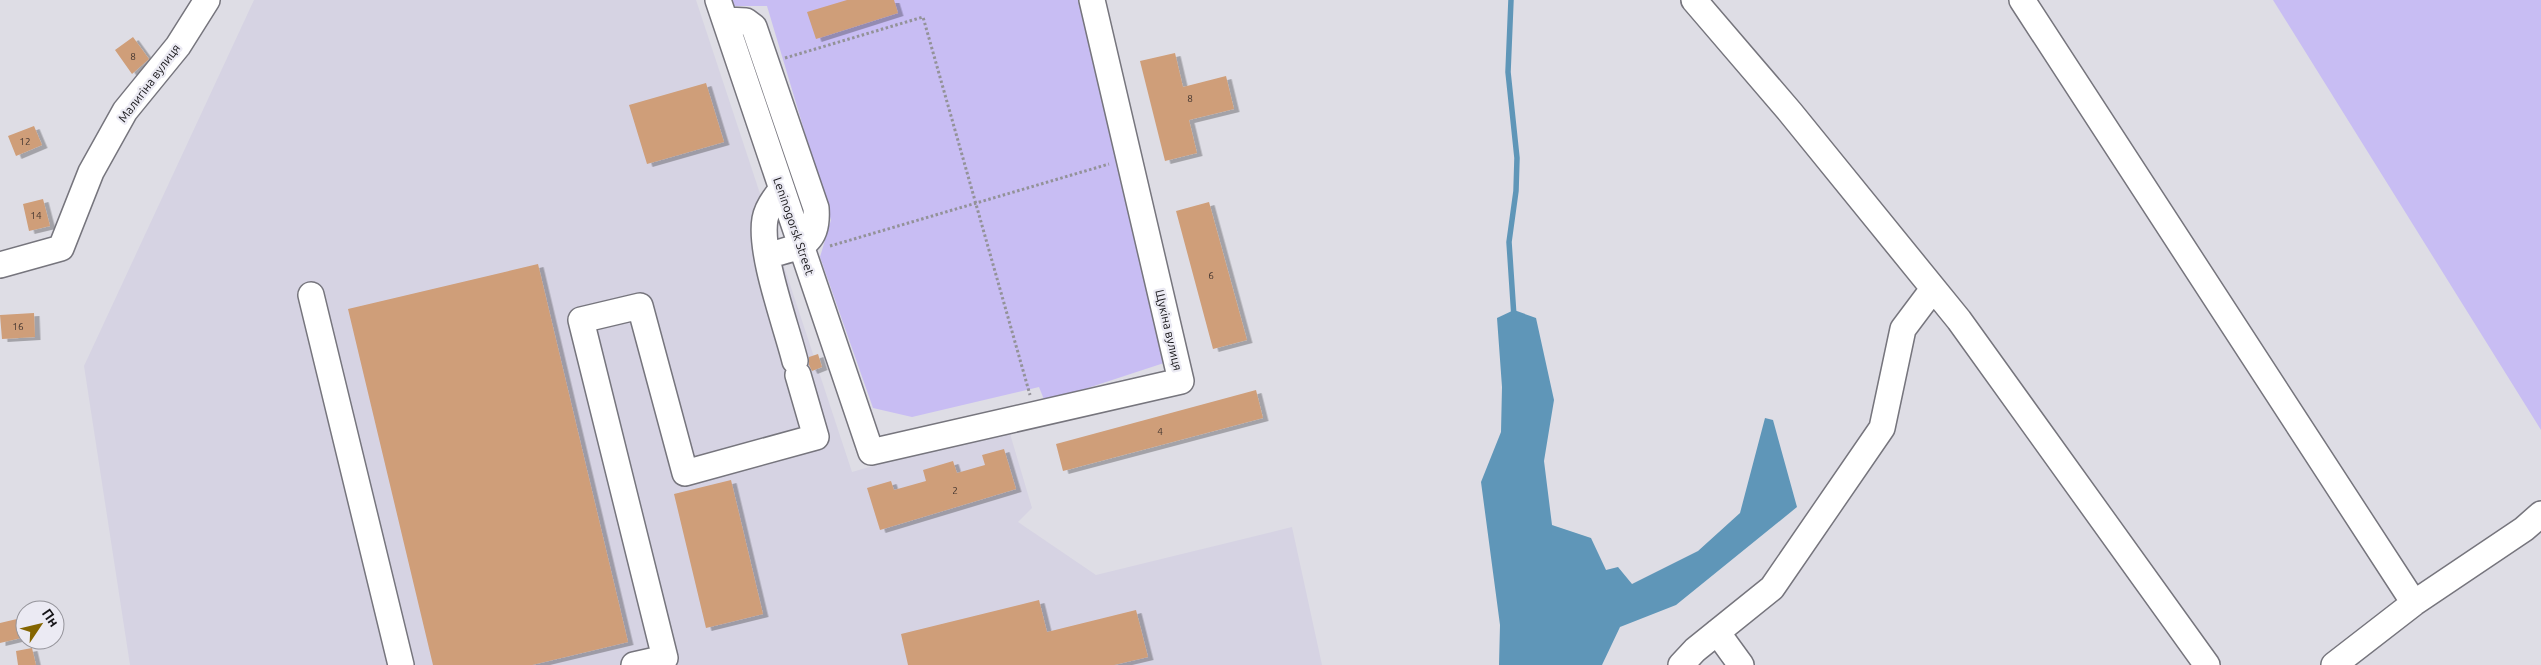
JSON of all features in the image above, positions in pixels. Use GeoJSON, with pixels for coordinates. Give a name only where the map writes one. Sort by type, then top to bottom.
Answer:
{"type":"FeatureCollection","features":[{"type":"Feature","properties":{"kind":"street","name":"Малигіна вулиця"},"geometry":{"type":"LineString","coordinates":[[0,265],[61,248],[91,172],[125,111],[178,46],[207,0]]}},
{"type":"Feature","properties":{"kind":"street","name":"Щукіна вулиця"},"geometry":{"type":"LineString","coordinates":[[871,452],[1181,381],[1092,0]]}},
{"type":"Feature","properties":{"kind":"street"},"geometry":{"type":"LineString","coordinates":[[1694,0],[1790,112],[1934,288],[1986,355],[2207,665]]}},
{"type":"Feature","properties":{"kind":"street"},"geometry":{"type":"LineString","coordinates":[[2022,0],[2414,603]]}},
{"type":"Feature","properties":{"kind":"street"},"geometry":{"type":"LineString","coordinates":[[722,10],[746,21],[754,27],[816,208],[817,224],[812,238],[802,249],[767,256]]}},
{"type":"Feature","properties":{"kind":"street","name":"Leninogorsk Street"},"geometry":{"type":"LineString","coordinates":[[722,10],[871,452]]}},
{"type":"Feature","properties":{"kind":"street"},"geometry":{"type":"LineString","coordinates":[[634,665],[665,658],[581,320],[640,306],[685,473],[816,436],[767,256],[764,234],[765,217],[782,189]]}},
{"type":"Feature","properties":{"kind":"street"},"geometry":{"type":"LineString","coordinates":[[1681,665],[1717,632],[1772,588],[1882,428],[1903,329],[1934,288]]}},
{"type":"Feature","properties":{"kind":"street"},"geometry":{"type":"LineString","coordinates":[[311,295],[401,665]]}},
{"type":"Feature","properties":{"kind":"street"},"geometry":{"type":"LineString","coordinates":[[2334,665],[2414,603],[2541,514]]}},
{"type":"Feature","properties":{"kind":"street"},"geometry":{"type":"LineString","coordinates":[[1717,632],[1741,665]]}},
{"type":"Feature","properties":{"kind":"path"},"geometry":{"type":"LineString","coordinates":[[768,64],[923,17],[1036,414]]}},
{"type":"Feature","properties":{"kind":"path"},"geometry":{"type":"LineString","coordinates":[[802,249],[977,204],[1129,158]]}},
{"type":"Feature","properties":{"kind":"shaded area"},"geometry":{"type":"Polygon","coordinates":[[[254,0],[696,0],[852,472],[1008,427],[1032,508],[1018,522],[1096,575],[1292,527],[1322,665],[130,665],[84,366],[254,0]]]}},
{"type":"Feature","properties":{"kind":"shaded area"},"geometry":{"type":"Polygon","coordinates":[[[732,0],[1082,0],[1167,362],[1045,402],[1039,387],[912,417],[873,408],[820,257],[831,220],[767,6],[734,6],[732,0]]]}},
{"type":"Feature","properties":{"kind":"shaded area"},"geometry":{"type":"Polygon","coordinates":[[[2273,0],[2541,0],[2541,430],[2273,0]]]}},
{"type":"Feature","properties":{"kind":"water"},"geometry":{"type":"Polygon","coordinates":[[[1514,310],[1536,318],[1554,400],[1544,461],[1552,525],[1591,538],[1606,570],[1618,567],[1632,584],[1698,551],[1740,513],[1765,418],[1773,420],[1797,507],[1676,605],[1620,627],[1602,665],[1499,665],[1500,625],[1481,482],[1501,432],[1502,387],[1497,318],[1514,310]]]}},
{"type":"Feature","properties":{"kind":"building"},"geometry":{"type":"Polygon","coordinates":[[[847,0],[894,0],[898,13],[816,39],[807,12],[847,0]]]}},
{"type":"Feature","properties":{"kind":"building"},"geometry":{"type":"Polygon","coordinates":[[[133,37],[149,59],[132,74],[115,50],[133,37]]]}},
{"type":"Feature","properties":{"kind":"building"},"geometry":{"type":"Polygon","coordinates":[[[1175,53],[1183,87],[1226,76],[1234,109],[1189,120],[1197,153],[1165,161],[1140,61],[1175,53]]]}},
{"type":"Feature","properties":{"kind":"building"},"geometry":{"type":"Polygon","coordinates":[[[706,83],[724,142],[647,164],[629,105],[706,83]]]}},
{"type":"Feature","properties":{"kind":"building"},"geometry":{"type":"Polygon","coordinates":[[[34,126],[42,145],[16,156],[8,136],[34,126]]]}},
{"type":"Feature","properties":{"kind":"building"},"geometry":{"type":"Polygon","coordinates":[[[43,199],[50,226],[29,231],[23,204],[43,199]]]}},
{"type":"Feature","properties":{"kind":"building"},"geometry":{"type":"Polygon","coordinates":[[[1209,202],[1247,340],[1213,349],[1176,211],[1209,202]]]}},
{"type":"Feature","properties":{"kind":"building"},"geometry":{"type":"Polygon","coordinates":[[[538,264],[628,642],[532,665],[433,665],[348,309],[538,264]]]}},
{"type":"Feature","properties":{"kind":"building"},"geometry":{"type":"Polygon","coordinates":[[[34,313],[35,337],[2,339],[0,315],[34,313]]]}},
{"type":"Feature","properties":{"kind":"building"},"geometry":{"type":"Polygon","coordinates":[[[818,354],[822,367],[812,371],[809,365],[809,357],[818,354]]]}},
{"type":"Feature","properties":{"kind":"building"},"geometry":{"type":"Polygon","coordinates":[[[1256,390],[1263,418],[1063,471],[1056,444],[1256,390]]]}},
{"type":"Feature","properties":{"kind":"building"},"geometry":{"type":"Polygon","coordinates":[[[1004,449],[1016,489],[880,530],[867,488],[891,481],[894,490],[926,481],[923,470],[953,461],[957,473],[985,465],[982,455],[1004,449]]]}},
{"type":"Feature","properties":{"kind":"building"},"geometry":{"type":"Polygon","coordinates":[[[731,480],[763,614],[706,628],[674,494],[731,480]]]}},
{"type":"Feature","properties":{"kind":"building"},"geometry":{"type":"Polygon","coordinates":[[[1039,600],[1047,632],[1136,610],[1148,657],[1114,665],[908,665],[901,634],[1039,600]]]}},
{"type":"Feature","properties":{"kind":"building"},"geometry":{"type":"Polygon","coordinates":[[[15,619],[15,639],[0,643],[0,623],[15,619]]]}},
{"type":"Feature","properties":{"kind":"building"},"geometry":{"type":"Polygon","coordinates":[[[32,650],[36,665],[18,665],[16,651],[32,650]]]}},
{"type":"Feature","properties":{"kind":"waterway"},"geometry":{"type":"LineString","coordinates":[[1511,0],[1508,72],[1517,158],[1516,191],[1509,242],[1514,317]]}}]}
